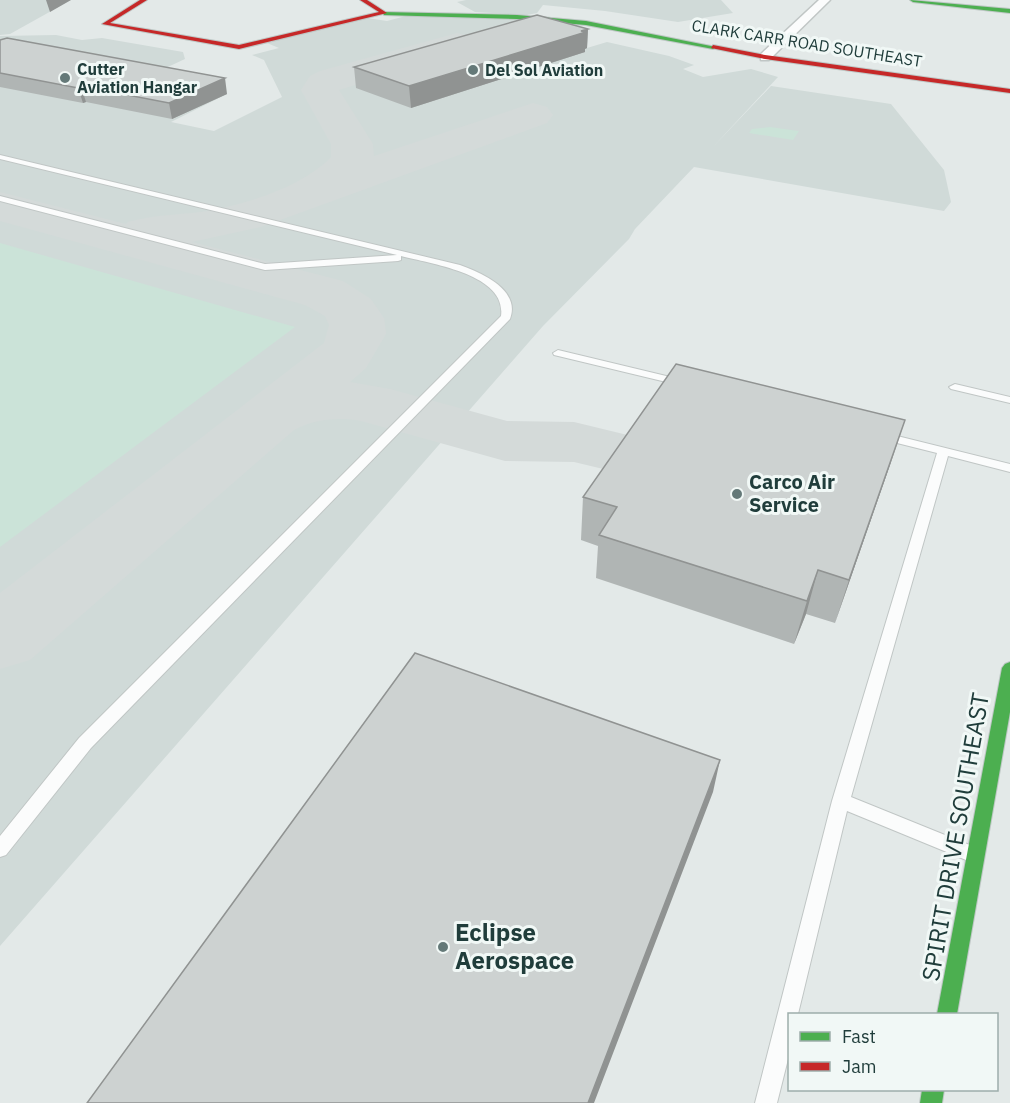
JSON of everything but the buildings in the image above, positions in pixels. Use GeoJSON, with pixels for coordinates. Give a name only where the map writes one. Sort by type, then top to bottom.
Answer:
{"type":"FeatureCollection","features":[{"type":"Feature","properties":{"kind":"street"},"geometry":{"type":"LineString","coordinates":[[144,0],[105,24],[238,47],[384,12]]}},
{"type":"Feature","properties":{"kind":"street"},"geometry":{"type":"LineString","coordinates":[[363,0],[384,12]]}},
{"type":"Feature","properties":{"kind":"street"},"geometry":{"type":"LineString","coordinates":[[765,57],[825,0]]}},
{"type":"Feature","properties":{"kind":"street"},"geometry":{"type":"LineString","coordinates":[[913,0],[1010,11]]}},
{"type":"Feature","properties":{"kind":"street","name":"CLARK CARR ROAD SOUTHEAST"},"geometry":{"type":"LineString","coordinates":[[384,12],[576,22],[635,30],[765,57],[1010,93]]}},
{"type":"Feature","properties":{"kind":"street","name":"SPIRIT DRIVE SOUTHEAST"},"geometry":{"type":"LineString","coordinates":[[947,1013],[1010,668]]}},
{"type":"Feature","properties":{"kind":"lane"},"geometry":{"type":"LineString","coordinates":[[0,157],[470,271],[495,287],[506,302],[508,311],[506,316],[85,743],[0,849]]}},
{"type":"Feature","properties":{"kind":"lane"},"geometry":{"type":"LineString","coordinates":[[0,198],[265,267],[396,258],[424,259]]}},
{"type":"Feature","properties":{"kind":"lane"},"geometry":{"type":"LineString","coordinates":[[558,353],[694,386]]}},
{"type":"Feature","properties":{"kind":"lane"},"geometry":{"type":"LineString","coordinates":[[955,387],[1010,400]]}},
{"type":"Feature","properties":{"kind":"lane"},"geometry":{"type":"LineString","coordinates":[[864,432],[1010,468]]}},
{"type":"Feature","properties":{"kind":"lane"},"geometry":{"type":"LineString","coordinates":[[788,1013],[841,801],[943,453]]}},
{"type":"Feature","properties":{"kind":"lane"},"geometry":{"type":"LineString","coordinates":[[841,801],[976,856]]}},
{"type":"Feature","properties":{"kind":"lane"},"geometry":{"type":"LineString","coordinates":[[766,1103],[788,1014]]}},
{"type":"Feature","properties":{"kind":"shaded area"},"geometry":{"type":"Polygon","coordinates":[[[0,0],[71,0],[10,34],[0,35],[0,0]]]}},
{"type":"Feature","properties":{"kind":"shaded area"},"geometry":{"type":"Polygon","coordinates":[[[466,0],[721,0],[733,13],[678,22],[543,5],[537,13],[527,15],[475,12],[457,2],[466,0]]]}},
{"type":"Feature","properties":{"kind":"shaded area"},"geometry":{"type":"Polygon","coordinates":[[[406,16],[521,20],[587,48],[607,42],[669,56],[694,65],[683,69],[703,77],[751,69],[778,77],[712,148],[771,86],[891,104],[944,170],[951,202],[944,211],[694,167],[635,229],[629,239],[543,326],[0,946],[0,36],[56,35],[82,40],[102,38],[183,52],[185,59],[144,78],[227,94],[171,122],[214,131],[282,97],[264,60],[252,55],[279,48],[267,43],[367,18],[387,21],[406,16]]]}},
{"type":"Feature","properties":{"kind":"green space"},"geometry":{"type":"Polygon","coordinates":[[[770,127],[799,131],[793,140],[749,133],[752,129],[770,127]]]}},
{"type":"Feature","properties":{"kind":"green space"},"geometry":{"type":"Polygon","coordinates":[[[0,243],[295,327],[0,547],[0,243]]]}},
{"type":"Feature","properties":{"kind":"taxiway"},"geometry":{"type":"LineString","coordinates":[[306,195],[336,178],[353,159],[352,144],[320,90],[323,84],[333,79],[457,43]]}},
{"type":"Feature","properties":{"kind":"taxiway"},"geometry":{"type":"LineString","coordinates":[[145,232],[203,226],[244,217],[533,115]]}},
{"type":"Feature","properties":{"kind":"taxiway"},"geometry":{"type":"LineString","coordinates":[[0,206],[324,293],[345,304],[356,318],[358,325],[352,344],[345,355],[269,418]]}},
{"type":"Feature","properties":{"kind":"taxiway"},"geometry":{"type":"LineString","coordinates":[[269,418],[304,404],[328,400],[354,401],[505,441],[574,442],[620,453]]}},
{"type":"Feature","properties":{"kind":"taxiway"},"geometry":{"type":"LineString","coordinates":[[0,638],[269,418]]}},
{"type":"Feature","properties":{"kind":"traffic: fast"},"geometry":{"type":"LineString","coordinates":[[913,0],[1010,11]]}},
{"type":"Feature","properties":{"kind":"traffic: fast"},"geometry":{"type":"LineString","coordinates":[[384,13],[517,17],[586,23],[713,47]]}},
{"type":"Feature","properties":{"kind":"traffic: fast"},"geometry":{"type":"LineString","coordinates":[[947,1013],[1010,668]]}},
{"type":"Feature","properties":{"kind":"traffic: fast"},"geometry":{"type":"LineString","coordinates":[[931,1103],[933,1091]]}},
{"type":"Feature","properties":{"kind":"traffic: jam"},"geometry":{"type":"LineString","coordinates":[[144,0],[105,24],[239,47],[384,13],[363,0]]}},
{"type":"Feature","properties":{"kind":"traffic: jam"},"geometry":{"type":"LineString","coordinates":[[713,47],[765,57],[1010,91]]}},
{"type":"Feature","properties":{"kind":"place","name":"Del Sol Aviation"},"geometry":{"type":"Point","coordinates":[473,70]}},
{"type":"Feature","properties":{"kind":"place","name":"Cutter Aviation Hangar"},"geometry":{"type":"Point","coordinates":[65,78]}},
{"type":"Feature","properties":{"kind":"place","name":"Carco Air Service"},"geometry":{"type":"Point","coordinates":[737,494]}},
{"type":"Feature","properties":{"kind":"place","name":"Eclipse Aerospace"},"geometry":{"type":"Point","coordinates":[443,947]}}]}
